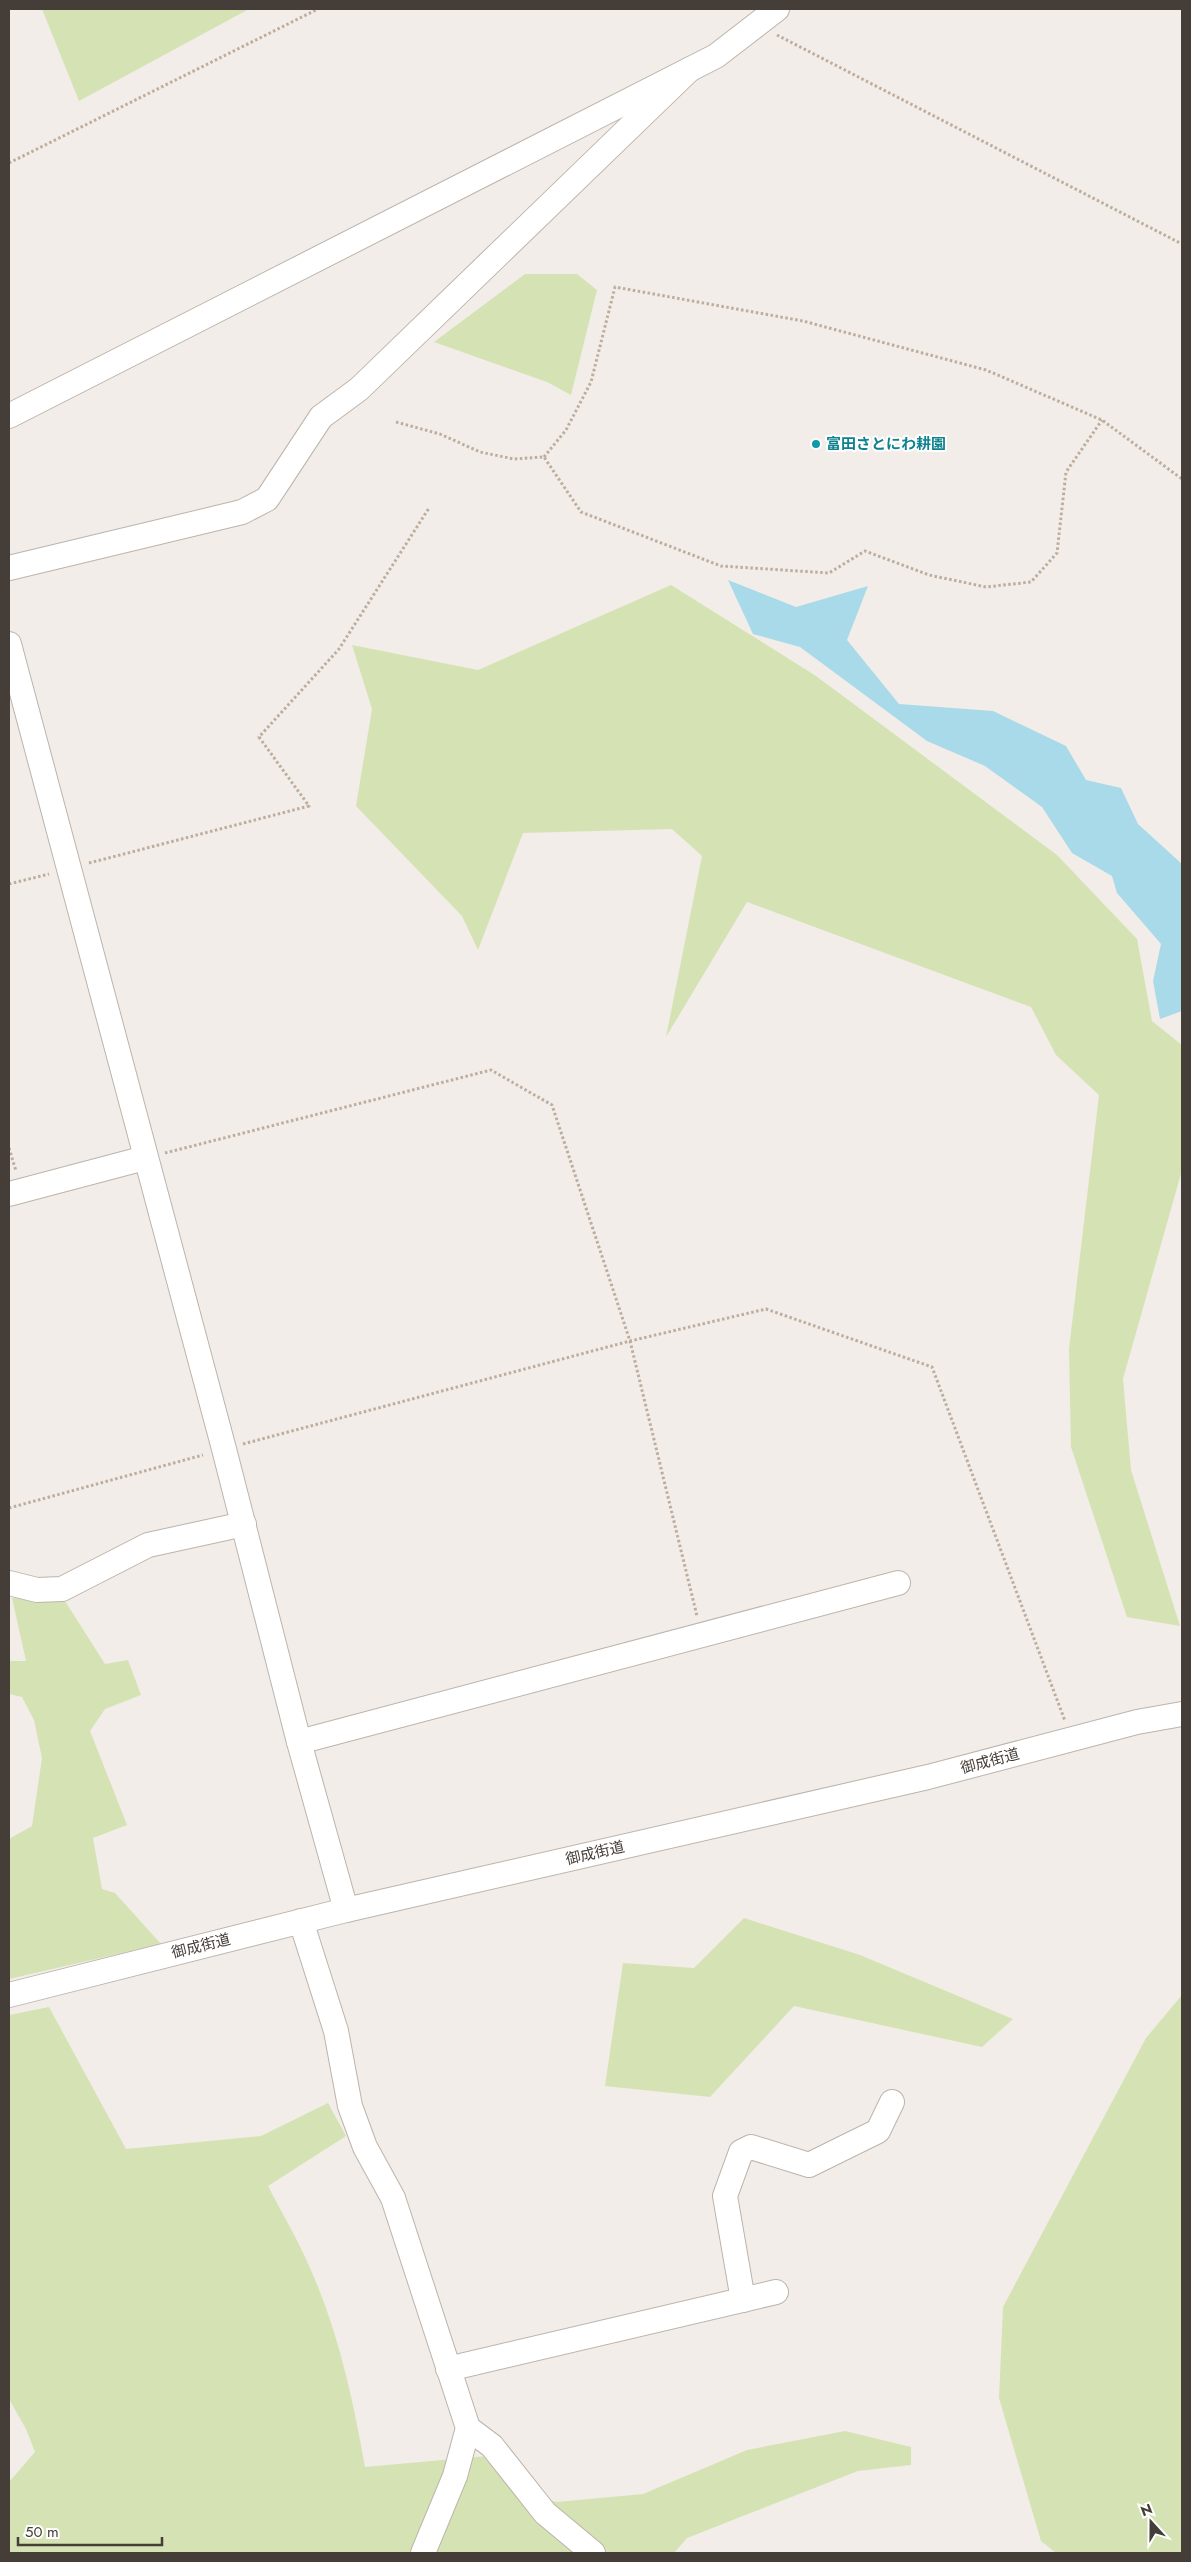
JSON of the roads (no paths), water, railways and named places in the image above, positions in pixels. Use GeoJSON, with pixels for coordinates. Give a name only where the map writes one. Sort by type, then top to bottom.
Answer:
{"type":"FeatureCollection","features":[{"type":"Feature","properties":{"kind":"street"},"geometry":{"type":"LineString","coordinates":[[9,416],[716,56],[777,9]]}},
{"type":"Feature","properties":{"kind":"street"},"geometry":{"type":"LineString","coordinates":[[9,568],[242,512],[267,499],[321,417],[359,389],[689,70]]}},
{"type":"Feature","properties":{"kind":"street"},"geometry":{"type":"LineString","coordinates":[[9,644],[244,1524],[299,1742],[346,1910]]}},
{"type":"Feature","properties":{"kind":"street"},"geometry":{"type":"LineString","coordinates":[[9,1194],[145,1158]]}},
{"type":"Feature","properties":{"kind":"street"},"geometry":{"type":"LineString","coordinates":[[9,1583],[37,1590],[62,1589],[148,1545],[244,1524]]}},
{"type":"Feature","properties":{"kind":"street"},"geometry":{"type":"LineString","coordinates":[[299,1742],[898,1583]]}},
{"type":"Feature","properties":{"kind":"street","name":"御成街道"},"geometry":{"type":"LineString","coordinates":[[9,1995],[346,1910],[928,1777],[1137,1722],[1182,1714]]}},
{"type":"Feature","properties":{"kind":"street"},"geometry":{"type":"LineString","coordinates":[[301,1921],[336,2031],[350,2106],[365,2147],[393,2198],[468,2428],[456,2476],[423,2553]]}},
{"type":"Feature","properties":{"kind":"street"},"geometry":{"type":"LineString","coordinates":[[743,2300],[725,2196],[742,2152],[751,2147],[809,2165],[878,2131],[892,2102]]}},
{"type":"Feature","properties":{"kind":"street"},"geometry":{"type":"LineString","coordinates":[[448,2369],[776,2292]]}},
{"type":"Feature","properties":{"kind":"street"},"geometry":{"type":"LineString","coordinates":[[468,2428],[492,2446],[545,2513],[594,2553]]}},
{"type":"Feature","properties":{"kind":"water"},"geometry":{"type":"Polygon","coordinates":[[[728,580],[796,607],[868,586],[847,640],[899,704],[993,711],[1066,746],[1086,780],[1121,788],[1138,824],[1182,864],[1182,1011],[1160,1019],[1153,981],[1161,944],[1117,893],[1112,876],[1072,853],[1042,807],[985,766],[927,741],[800,647],[753,634],[728,580]]]}},
{"type":"Feature","properties":{"kind":"place","name":"富田さとにわ耕園"},"geometry":{"type":"Point","coordinates":[816,444]}}]}
